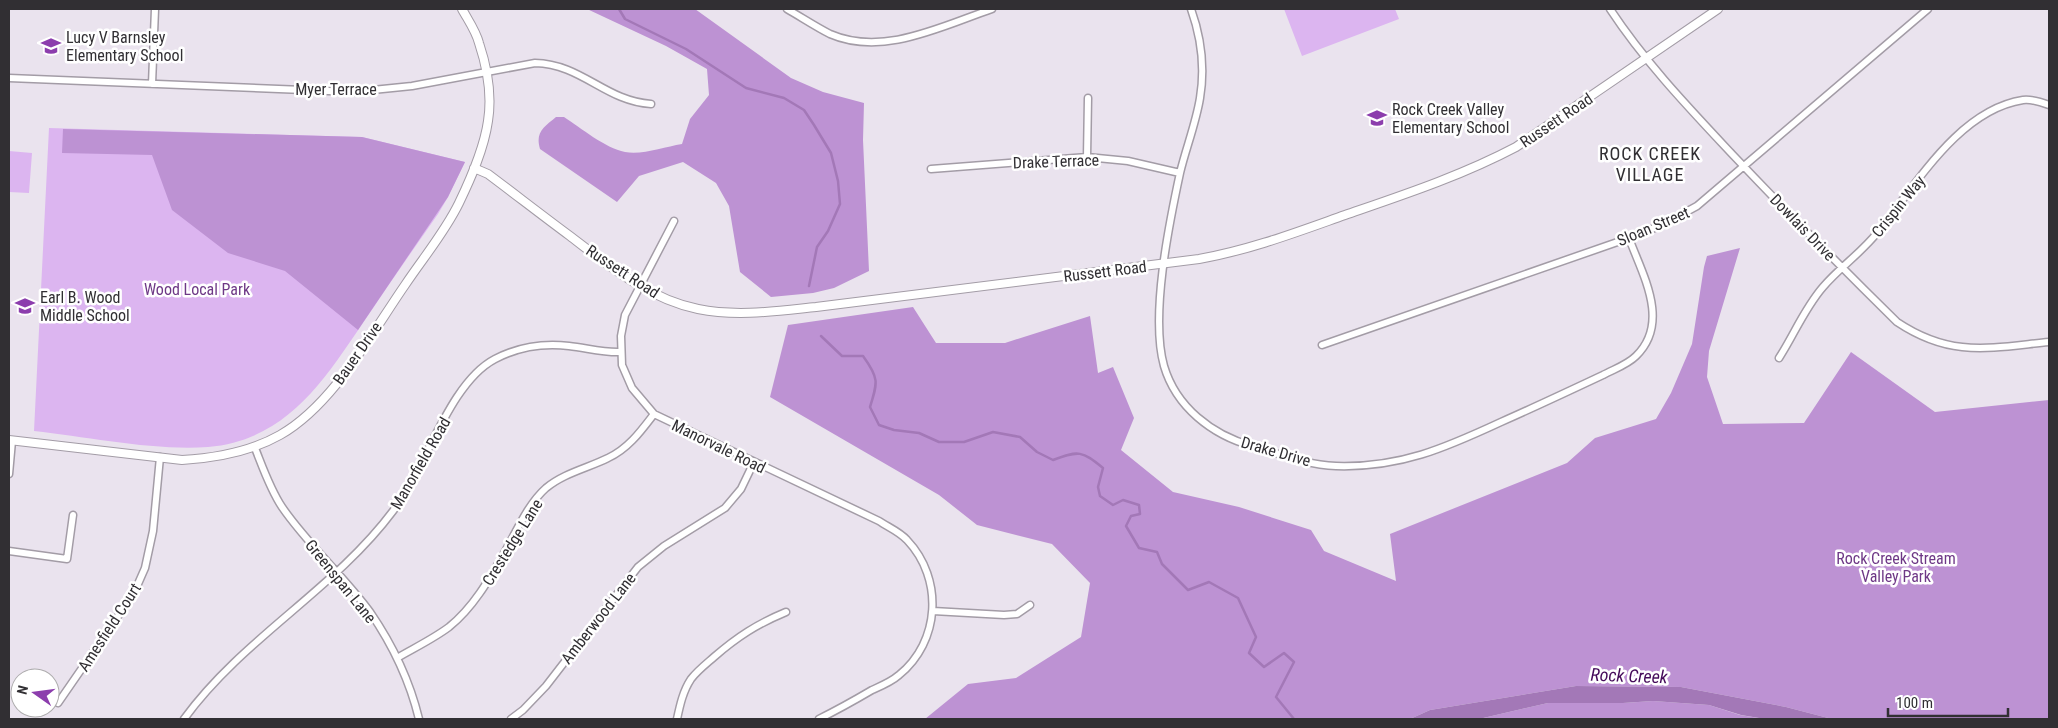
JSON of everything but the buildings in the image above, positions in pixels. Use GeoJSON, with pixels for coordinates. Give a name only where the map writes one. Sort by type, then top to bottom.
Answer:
{"type":"FeatureCollection","features":[{"type":"Feature","properties":{"kind":"street"},"geometry":{"type":"LineString","coordinates":[[152,84],[155,9]]}},
{"type":"Feature","properties":{"kind":"street","name":"Bauer Drive"},"geometry":{"type":"LineString","coordinates":[[9,474],[11,440],[182,460],[208,459],[255,448],[281,435],[317,407],[338,382],[440,233],[458,204],[474,168],[486,134],[488,119],[487,72],[479,41],[462,9]]}},
{"type":"Feature","properties":{"kind":"street"},"geometry":{"type":"LineString","coordinates":[[787,9],[830,34],[848,40],[866,42],[902,40],[992,9]]}},
{"type":"Feature","properties":{"kind":"street","name":"Drake Drive"},"geometry":{"type":"LineString","coordinates":[[1191,9],[1201,50],[1200,98],[1180,173],[1164,263],[1160,342],[1164,366],[1172,385],[1188,410],[1218,433],[1247,445],[1320,464],[1373,466],[1411,459],[1448,447],[1603,375],[1636,356],[1647,342],[1654,319],[1653,305],[1629,238]]}},
{"type":"Feature","properties":{"kind":"street","name":"Dowlais Drive"},"geometry":{"type":"LineString","coordinates":[[1610,9],[1645,59],[1670,88],[1744,167],[1897,322],[1913,333],[1937,342],[1963,348],[1978,349],[2049,342]]}},
{"type":"Feature","properties":{"kind":"street","name":"Russett Road"},"geometry":{"type":"LineString","coordinates":[[474,168],[488,174],[603,261],[640,286],[667,299],[698,309],[730,313],[768,312],[1164,263],[1214,256],[1257,246],[1480,166],[1516,148],[1718,9]]}},
{"type":"Feature","properties":{"kind":"street","name":"Sloan Street"},"geometry":{"type":"LineString","coordinates":[[1322,345],[1629,238],[1662,225],[1697,206],[1928,9]]}},
{"type":"Feature","properties":{"kind":"street","name":"Myer Terrace"},"geometry":{"type":"LineString","coordinates":[[9,78],[353,92],[412,86],[535,63],[552,63],[578,74],[622,98],[636,103],[651,104]]}},
{"type":"Feature","properties":{"kind":"street"},"geometry":{"type":"LineString","coordinates":[[1087,157],[1088,98]]}},
{"type":"Feature","properties":{"kind":"street","name":"Crispin Way"},"geometry":{"type":"LineString","coordinates":[[1779,358],[1793,336],[1803,313],[1823,286],[1875,235],[1949,142],[1978,119],[2002,106],[2024,100],[2035,100],[2049,105]]}},
{"type":"Feature","properties":{"kind":"street","name":"Drake Terrace"},"geometry":{"type":"LineString","coordinates":[[931,169],[1087,157],[1128,162],[1180,173]]}},
{"type":"Feature","properties":{"kind":"street","name":"Manorvale Road"},"geometry":{"type":"LineString","coordinates":[[674,221],[624,315],[621,336],[622,364],[632,388],[654,414],[879,521],[906,538],[928,574],[932,590],[933,611],[928,634],[921,650],[910,666],[897,677],[819,719]]}},
{"type":"Feature","properties":{"kind":"street","name":"Manorfield Road"},"geometry":{"type":"LineString","coordinates":[[184,719],[229,666],[366,545],[394,510],[411,483],[460,391],[478,371],[495,359],[524,347],[539,345],[567,346],[611,353],[622,352]]}},
{"type":"Feature","properties":{"kind":"street","name":"Crestedge Lane"},"geometry":{"type":"LineString","coordinates":[[396,658],[436,636],[450,626],[469,607],[488,581],[529,509],[546,488],[567,475],[609,458],[621,450],[637,435],[654,414]]}},
{"type":"Feature","properties":{"kind":"street","name":"Greenspan Lane"},"geometry":{"type":"LineString","coordinates":[[255,448],[269,484],[281,505],[369,612],[396,658],[419,719]]}},
{"type":"Feature","properties":{"kind":"street","name":"Amesfield Court"},"geometry":{"type":"LineString","coordinates":[[60,700],[134,593],[145,568],[153,531],[160,457]]}},
{"type":"Feature","properties":{"kind":"street","name":"Amberwood Lane"},"geometry":{"type":"LineString","coordinates":[[511,719],[523,710],[546,686],[638,567],[664,546],[726,508],[741,489],[754,462]]}},
{"type":"Feature","properties":{"kind":"street"},"geometry":{"type":"LineString","coordinates":[[9,551],[67,559],[73,515]]}},
{"type":"Feature","properties":{"kind":"street"},"geometry":{"type":"LineString","coordinates":[[933,611],[1004,615],[1017,614],[1030,605]]}},
{"type":"Feature","properties":{"kind":"street"},"geometry":{"type":"LineString","coordinates":[[677,719],[684,691],[703,666],[736,638],[761,622],[786,612]]}},
{"type":"Feature","properties":{"kind":"green space"},"geometry":{"type":"Polygon","coordinates":[[[587,9],[695,9],[791,78],[823,92],[864,103],[863,140],[869,271],[834,288],[813,293],[771,297],[740,272],[729,206],[716,183],[683,162],[639,176],[617,202],[540,149],[539,138],[542,130],[556,117],[564,117],[601,142],[625,152],[646,152],[682,144],[690,119],[709,95],[707,69],[666,46],[587,9]]]}},
{"type":"Feature","properties":{"kind":"green space"},"geometry":{"type":"Polygon","coordinates":[[[1284,9],[1395,9],[1399,19],[1302,56],[1284,9]]]}},
{"type":"Feature","properties":{"kind":"green space","name":"Wood Local Park"},"geometry":{"type":"Polygon","coordinates":[[[49,128],[362,137],[465,162],[438,214],[336,362],[302,402],[283,419],[261,432],[236,442],[208,447],[166,447],[34,431],[49,128]]]}},
{"type":"Feature","properties":{"kind":"green space"},"geometry":{"type":"Polygon","coordinates":[[[63,129],[362,137],[465,162],[448,197],[358,330],[285,271],[228,253],[172,210],[152,155],[62,153],[63,129]]]}},
{"type":"Feature","properties":{"kind":"green space"},"geometry":{"type":"Polygon","coordinates":[[[9,151],[32,153],[29,193],[9,192],[9,151]]]}},
{"type":"Feature","properties":{"kind":"green space","name":"Rock Creek Stream Valley Park"},"geometry":{"type":"Polygon","coordinates":[[[1740,248],[1709,351],[1707,377],[1723,424],[1804,423],[1851,352],[1935,412],[2049,400],[2049,718],[1832,719],[1786,707],[1681,687],[1576,686],[1430,710],[1410,719],[925,719],[968,684],[1016,678],[1081,637],[1090,583],[1052,544],[977,525],[939,495],[770,397],[788,325],[913,307],[936,343],[1005,343],[1090,316],[1098,373],[1113,367],[1134,418],[1121,450],[1173,492],[1239,507],[1311,530],[1324,551],[1396,581],[1390,534],[1567,463],[1595,438],[1656,419],[1671,393],[1692,344],[1707,256],[1740,248]]]}},
{"type":"Feature","properties":{"kind":"green space"},"geometry":{"type":"Polygon","coordinates":[[[1653,701],[1709,705],[1740,715],[1765,719],[1479,719],[1548,703],[1653,701]]]}},
{"type":"Feature","properties":{"kind":"shaded area"},"geometry":{"type":"Polygon","coordinates":[[[1576,686],[1681,687],[1786,707],[1832,719],[1765,719],[1741,715],[1709,705],[1653,701],[1548,703],[1479,719],[1410,719],[1430,710],[1576,686]]]}},
{"type":"Feature","properties":{"kind":"waterway"},"geometry":{"type":"LineString","coordinates":[[619,9],[625,19],[686,49],[746,88],[784,98],[804,110],[831,153],[838,181],[840,204],[828,231],[817,247],[809,286]]}},
{"type":"Feature","properties":{"kind":"waterway"},"geometry":{"type":"LineString","coordinates":[[821,336],[842,356],[863,356],[868,363],[876,380],[875,392],[870,407],[879,425],[894,430],[919,433],[939,442],[964,442],[993,432],[1020,437],[1037,452],[1053,460],[1080,454],[1090,458],[1103,468],[1098,487],[1100,496],[1113,505],[1123,500],[1139,505],[1140,514],[1131,516],[1126,526],[1139,548],[1157,552],[1162,564],[1188,590],[1209,582],[1238,598],[1256,637],[1249,653],[1264,667],[1284,653],[1294,662],[1276,697],[1294,719]]}},
{"type":"Feature","properties":{"kind":"place","name":"Lucy V Barnsley Elementary School"},"geometry":{"type":"Point","coordinates":[51,46]}},
{"type":"Feature","properties":{"kind":"place","name":"Rock Creek Valley Elementary School"},"geometry":{"type":"Point","coordinates":[1377,118]}},
{"type":"Feature","properties":{"kind":"place","name":"Earl B. Wood Middle School"},"geometry":{"type":"Point","coordinates":[25,306]}},
{"type":"Feature","properties":{"kind":"district","name":"ROCK CREEK VILLAGE"},"geometry":{"type":"Point","coordinates":[1650,164]}},
{"type":"Feature","properties":{"kind":"water label","name":"Rock Creek"},"geometry":{"type":"Point","coordinates":[1629,676]}}]}
